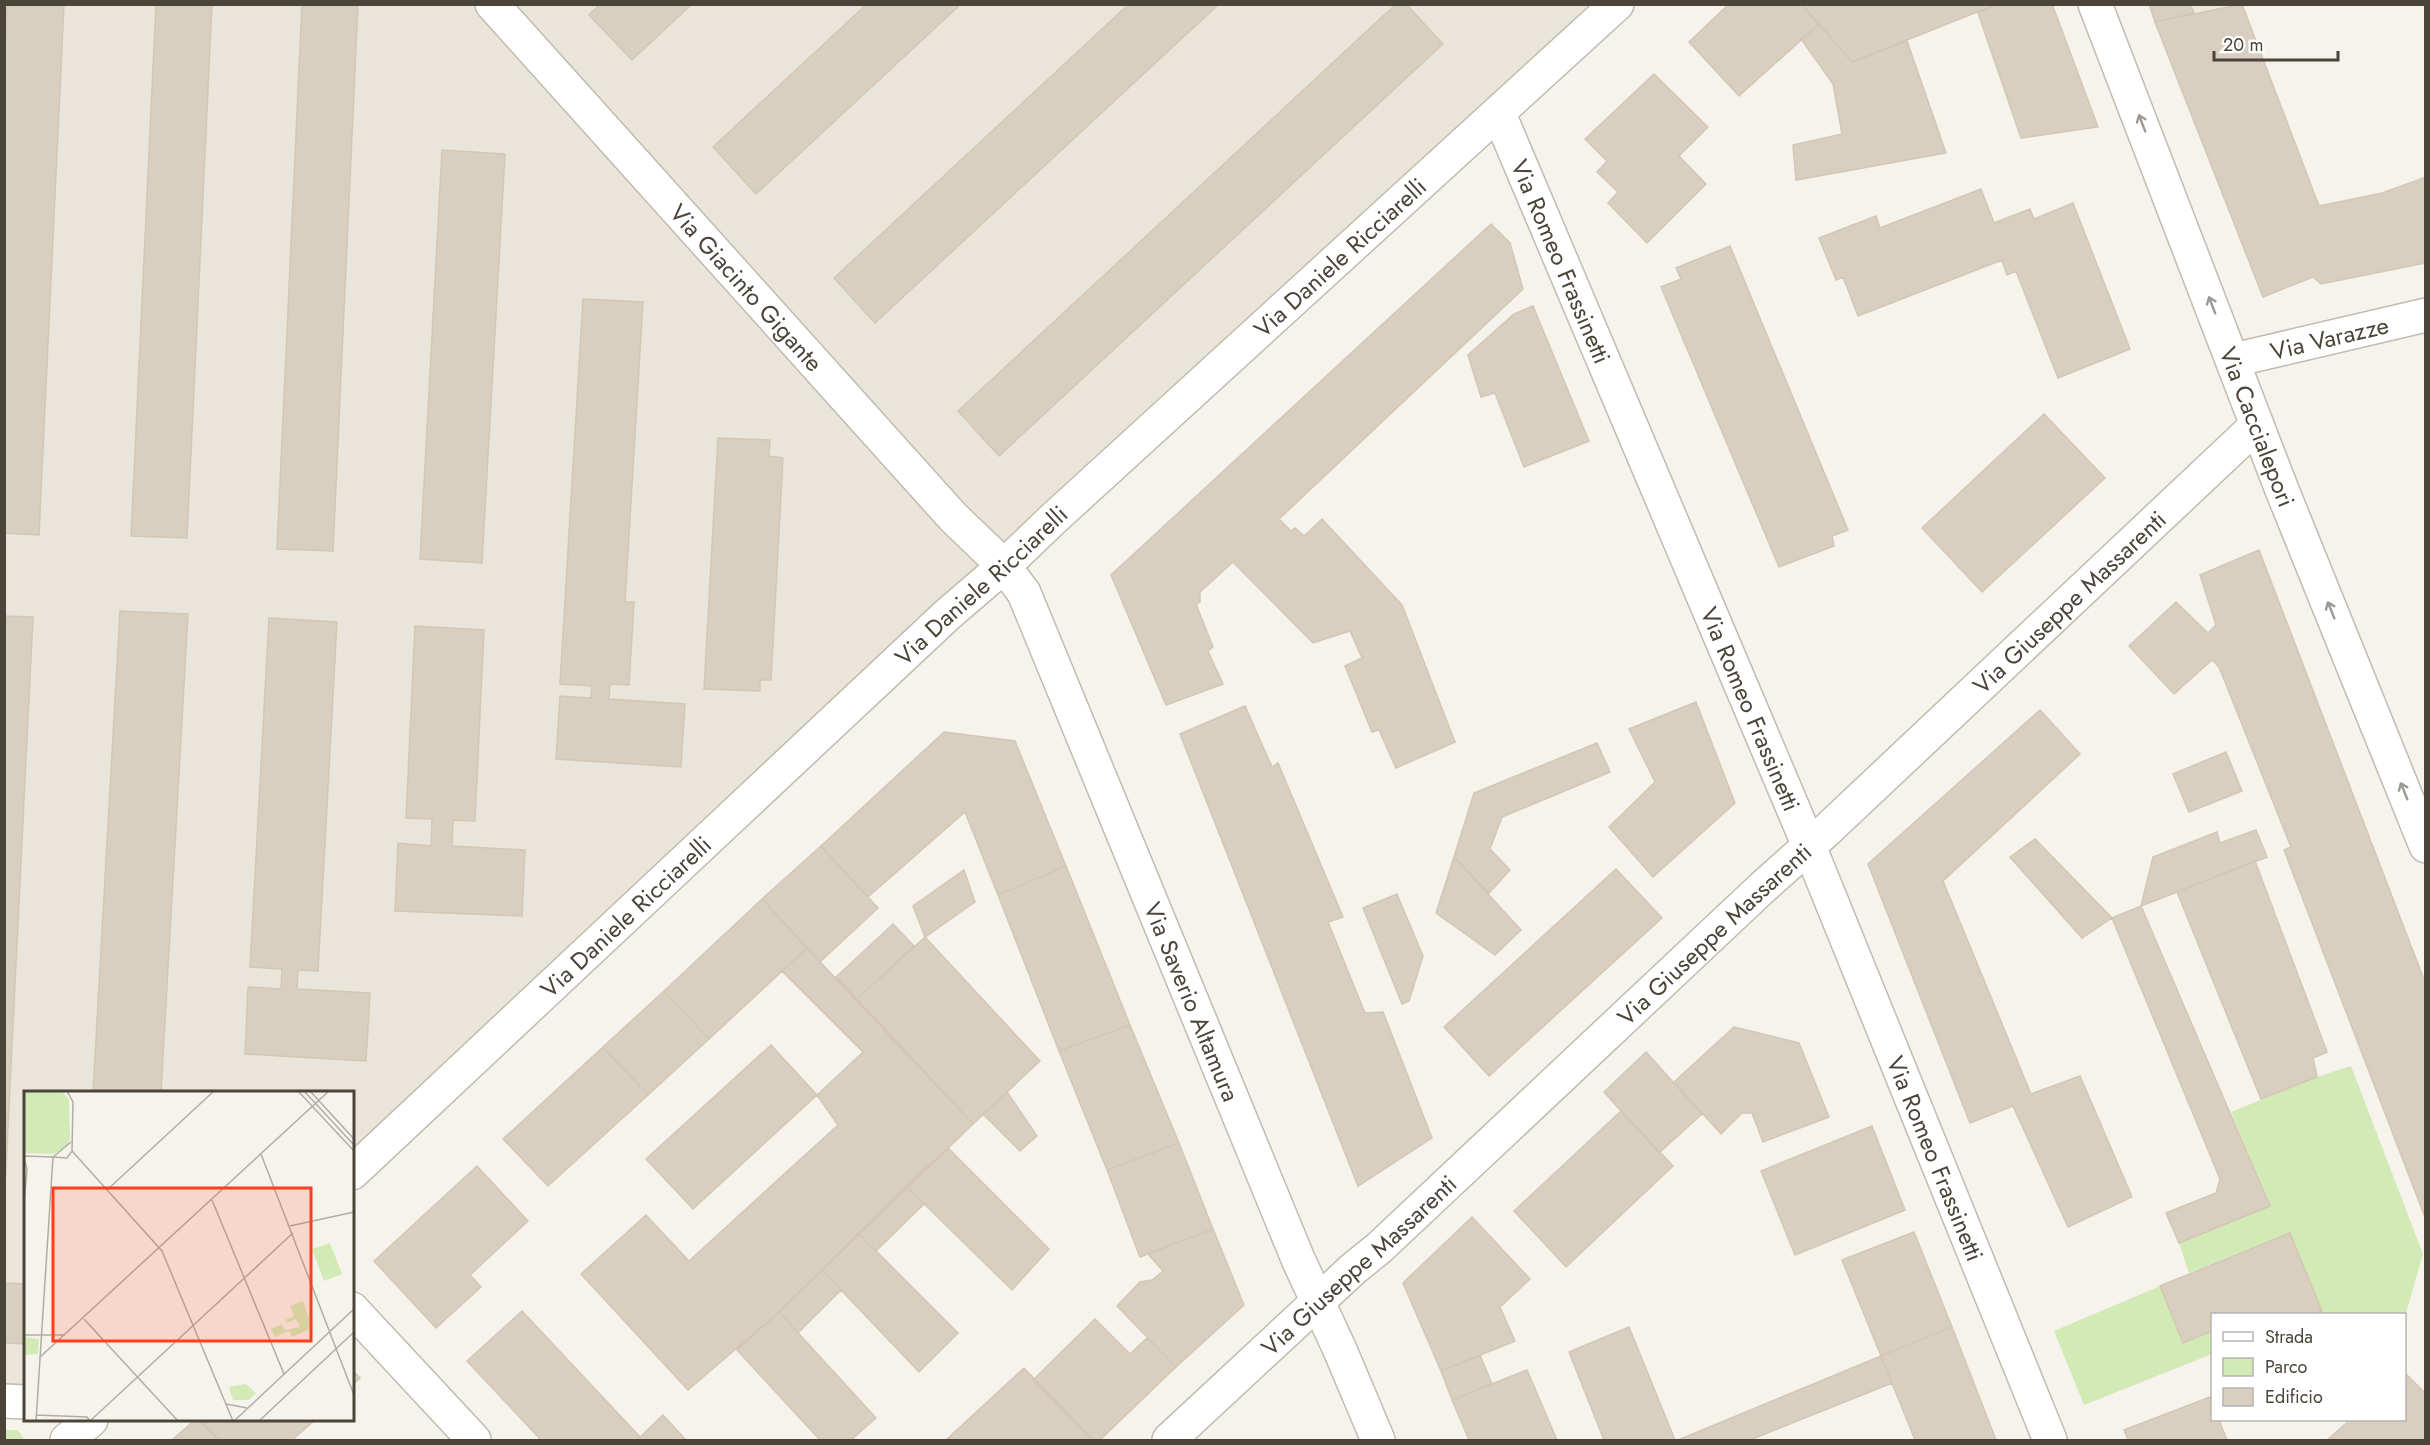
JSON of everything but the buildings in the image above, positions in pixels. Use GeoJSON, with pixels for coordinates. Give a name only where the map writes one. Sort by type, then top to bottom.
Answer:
{"type":"FeatureCollection","features":[{"type":"Feature","properties":{"kind":"street","name":"Via Daniele Ricciarelli"},"geometry":{"type":"LineString","coordinates":[[354,1171],[946,615],[1004,566],[1617,4]]}},
{"type":"Feature","properties":{"kind":"street","name":"Via Caccialepori"},"geometry":{"type":"LineString","coordinates":[[2095,4],[2257,424],[2426,846]]}},
{"type":"Feature","properties":{"kind":"street","name":"Via Giacinto Gigante"},"geometry":{"type":"LineString","coordinates":[[509,10],[953,517],[1004,566]]}},
{"type":"Feature","properties":{"kind":"street","name":"Via Romeo Frassinetti"},"geometry":{"type":"LineString","coordinates":[[1499,114],[1809,846],[2050,1440]]}},
{"type":"Feature","properties":{"kind":"street","name":"Via Varazze"},"geometry":{"type":"LineString","coordinates":[[2234,360],[2426,315]]}},
{"type":"Feature","properties":{"kind":"street","name":"Via Giuseppe Massarenti"},"geometry":{"type":"LineString","coordinates":[[1168,1440],[1379,1248],[2257,424]]}},
{"type":"Feature","properties":{"kind":"street","name":"Via Saverio Altamura"},"geometry":{"type":"LineString","coordinates":[[1004,566],[1024,592],[1038,623],[1317,1303],[1340,1350],[1378,1440]]}},
{"type":"Feature","properties":{"kind":"street"},"geometry":{"type":"LineString","coordinates":[[354,1311],[474,1440]]}},
{"type":"Feature","properties":{"kind":"street"},"geometry":{"type":"LineString","coordinates":[[4,1401],[24,1402]]}},
{"type":"Feature","properties":{"kind":"street"},"geometry":{"type":"LineString","coordinates":[[67,1440],[89,1421]]}},
{"type":"Feature","properties":{"kind":"shaded area"},"geometry":{"type":"Polygon","coordinates":[[[4,5],[1599,5],[354,1168],[354,1091],[24,1091],[24,1395],[4,1394],[4,5]]]}},
{"type":"Feature","properties":{"kind":"shaded area"},"geometry":{"type":"Polygon","coordinates":[[[2149,5],[2241,5],[2155,22],[2149,5]]]}},
{"type":"Feature","properties":{"kind":"green space"},"geometry":{"type":"Polygon","coordinates":[[[2351,1066],[2423,1254],[2406,1314],[2315,1313],[2322,1310],[2289,1233],[2189,1273],[2179,1243],[2270,1206],[2231,1112],[2317,1077],[2351,1066]]]}},
{"type":"Feature","properties":{"kind":"green space"},"geometry":{"type":"Polygon","coordinates":[[[2160,1286],[2183,1342],[2211,1331],[2211,1354],[2084,1405],[2054,1331],[2160,1286]]]}},
{"type":"Feature","properties":{"kind":"green space"},"geometry":{"type":"Polygon","coordinates":[[[4,1430],[17,1430],[24,1438],[5,1440],[4,1430]]]}}]}
